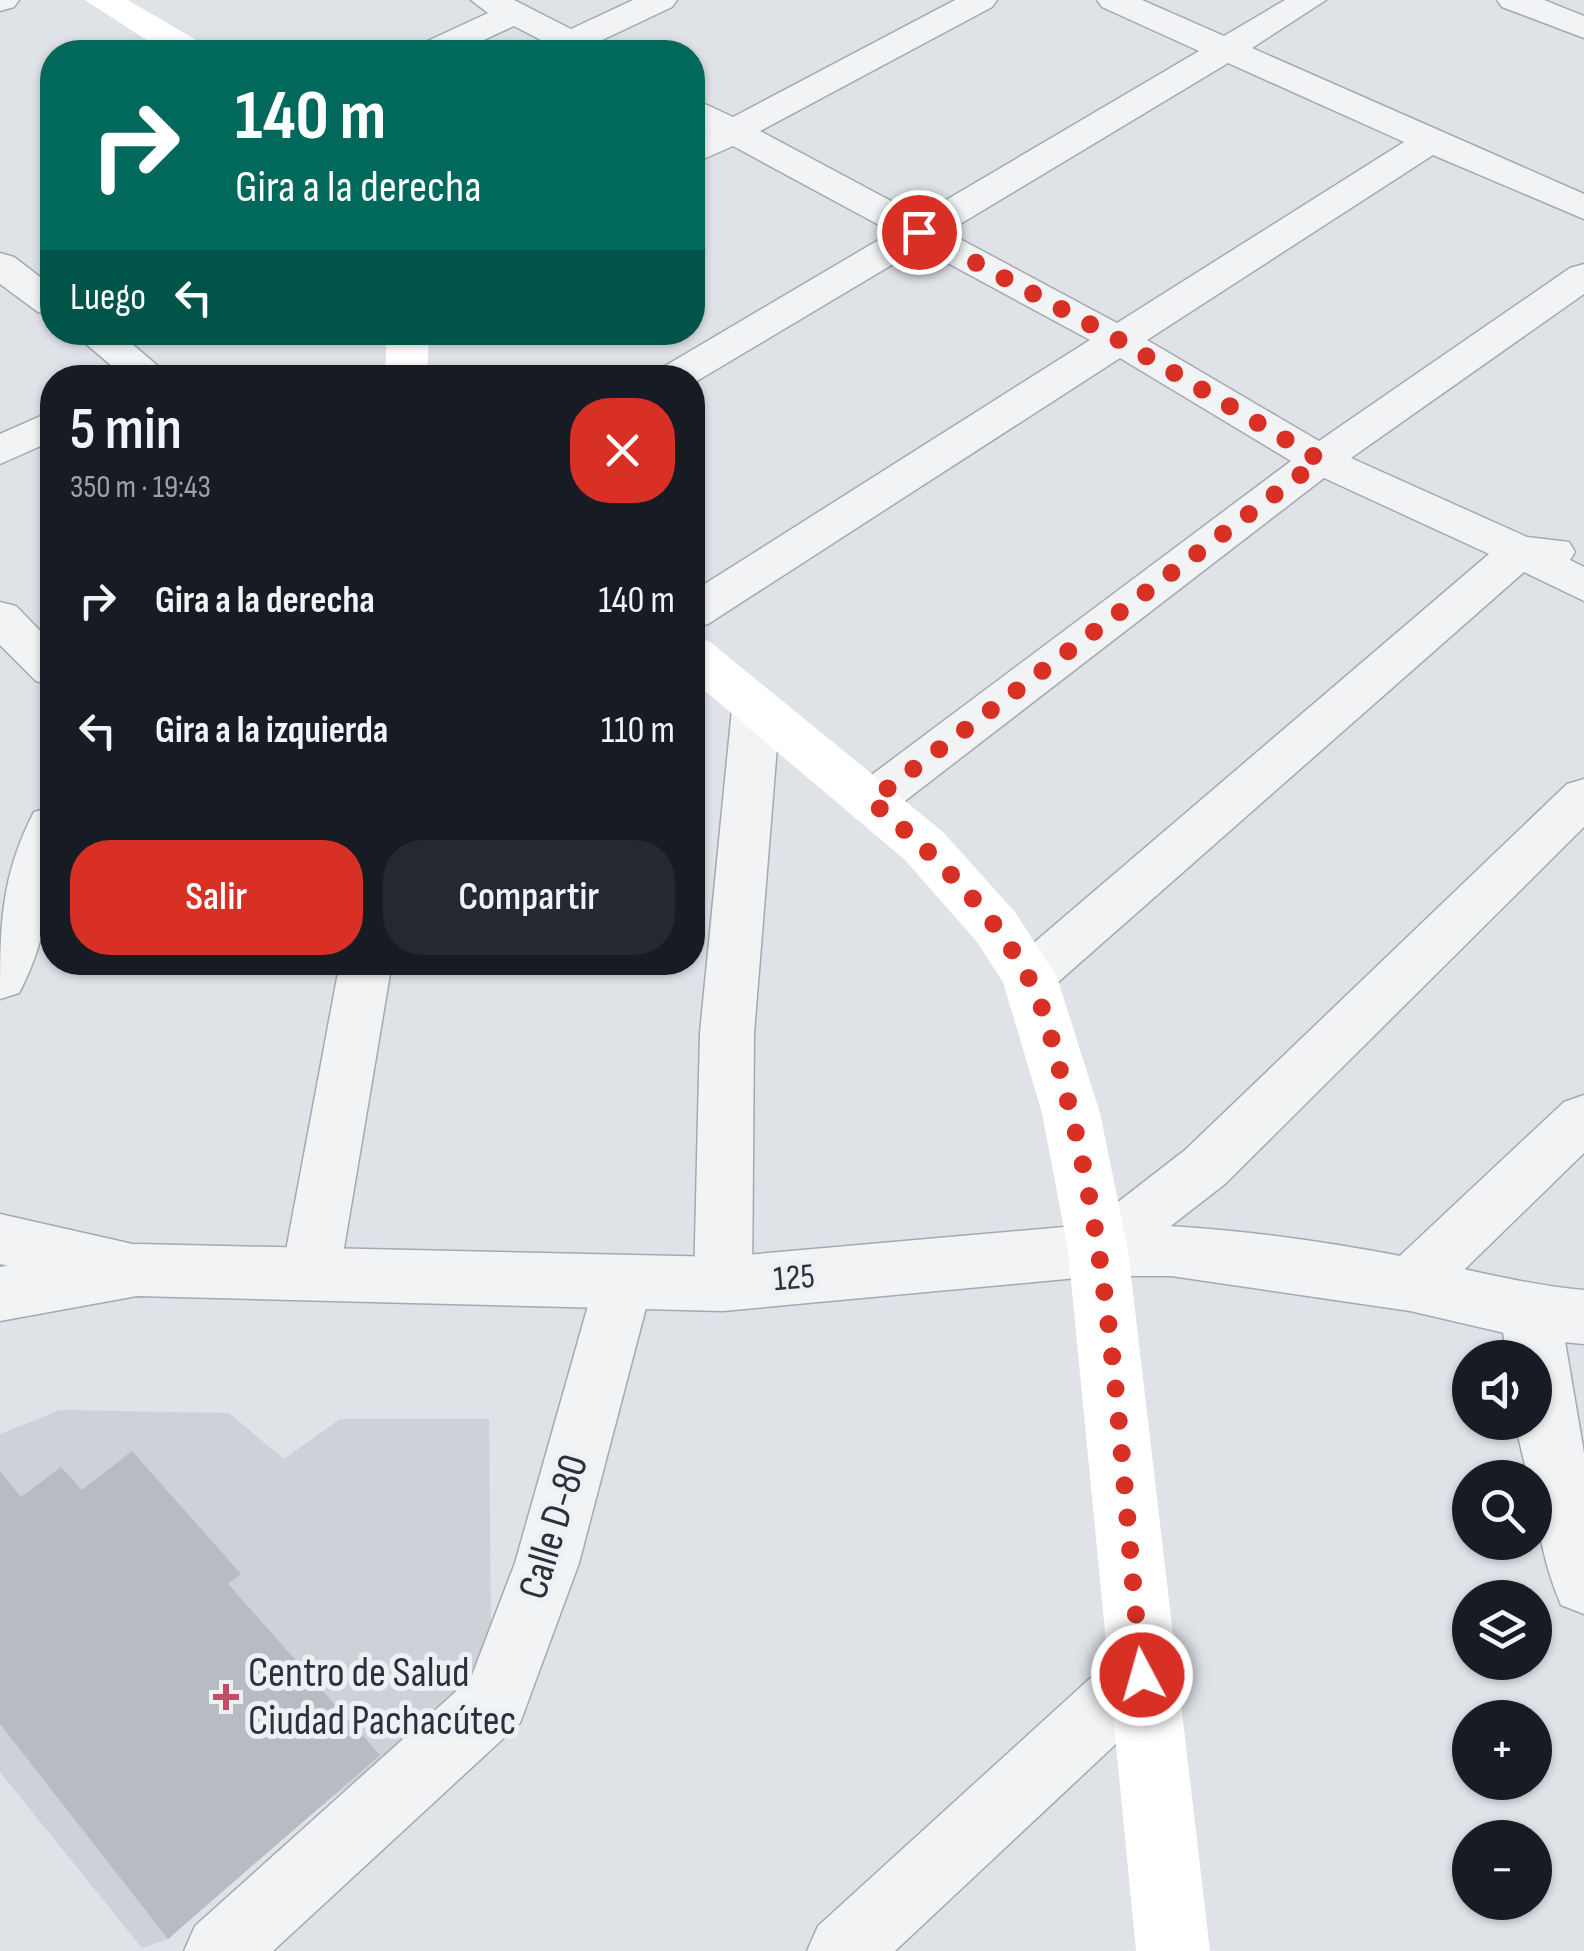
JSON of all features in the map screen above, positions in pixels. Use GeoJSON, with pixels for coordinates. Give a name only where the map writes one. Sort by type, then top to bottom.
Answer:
{"type":"FeatureCollection","features":[{"type":"Feature","properties":{"kind":"main road"},"geometry":{"type":"LineString","coordinates":[[103,0],[170,40]]}},
{"type":"Feature","properties":{"kind":"main road"},"geometry":{"type":"LineString","coordinates":[[705,664],[871,801],[963,887],[1029,977],[1071,1113],[1098,1250],[1173,1951]]}},
{"type":"Feature","properties":{"kind":"street"},"geometry":{"type":"LineString","coordinates":[[592,40],[660,0]]}},
{"type":"Feature","properties":{"kind":"street"},"geometry":{"type":"LineString","coordinates":[[705,147],[980,0]]}},
{"type":"Feature","properties":{"kind":"street"},"geometry":{"type":"LineString","coordinates":[[1114,0],[1584,208]]}},
{"type":"Feature","properties":{"kind":"street"},"geometry":{"type":"LineString","coordinates":[[696,365],[1308,0]]}},
{"type":"Feature","properties":{"kind":"street"},"geometry":{"type":"LineString","coordinates":[[1514,0],[1584,28]]}},
{"type":"Feature","properties":{"kind":"street"},"geometry":{"type":"LineString","coordinates":[[449,40],[501,7],[566,40]]}},
{"type":"Feature","properties":{"kind":"street"},"geometry":{"type":"LineString","coordinates":[[705,115],[1119,340],[1320,460],[1520,551],[1584,586]]}},
{"type":"Feature","properties":{"kind":"street"},"geometry":{"type":"LineString","coordinates":[[705,605],[1434,139]]}},
{"type":"Feature","properties":{"kind":"street"},"geometry":{"type":"LineString","coordinates":[[0,265],[40,295]]}},
{"type":"Feature","properties":{"kind":"street"},"geometry":{"type":"LineString","coordinates":[[871,801],[1320,460],[1584,276]]}},
{"type":"Feature","properties":{"kind":"street"},"geometry":{"type":"LineString","coordinates":[[108,345],[133,365]]}},
{"type":"Feature","properties":{"kind":"street"},"geometry":{"type":"LineString","coordinates":[[0,451],[40,430]]}},
{"type":"Feature","properties":{"kind":"street"},"geometry":{"type":"LineString","coordinates":[[1029,977],[1520,551],[1584,554]]}},
{"type":"Feature","properties":{"kind":"street"},"geometry":{"type":"LineString","coordinates":[[0,616],[40,658]]}},
{"type":"Feature","properties":{"kind":"street"},"geometry":{"type":"LineString","coordinates":[[723,1284],[728,1032],[756,709]]}},
{"type":"Feature","properties":{"kind":"street"},"geometry":{"type":"LineString","coordinates":[[1098,1250],[1205,1167],[1584,797]]}},
{"type":"Feature","properties":{"kind":"street"},"geometry":{"type":"LineString","coordinates":[[0,979],[40,860]]}},
{"type":"Feature","properties":{"kind":"street"},"geometry":{"type":"LineString","coordinates":[[311,1272],[364,975]]}},
{"type":"Feature","properties":{"kind":"street"},"geometry":{"type":"LineString","coordinates":[[1410,1284],[1584,1118]]}},
{"type":"Feature","properties":{"kind":"street"},"geometry":{"type":"LineString","coordinates":[[0,1240],[137,1270]]}},
{"type":"Feature","properties":{"kind":"street","name":"125"},"geometry":{"type":"LineString","coordinates":[[0,1294],[137,1270],[723,1284],[1098,1250],[1171,1250],[1410,1284],[1557,1315]]}},
{"type":"Feature","properties":{"kind":"street","name":"Calle D-80"},"geometry":{"type":"LineString","coordinates":[[220,1951],[496,1700],[547,1562],[624,1281]]}},
{"type":"Feature","properties":{"kind":"street"},"geometry":{"type":"LineString","coordinates":[[1557,1315],[1546,1423],[1584,1583]]}},
{"type":"Feature","properties":{"kind":"street"},"geometry":{"type":"LineString","coordinates":[[843,1951],[1142,1675]]}},
{"type":"Feature","properties":{"kind":"shaded area","name":"Centro de Salud Ciudad Pachacútec"},"geometry":{"type":"Polygon","coordinates":[[[60,1410],[229,1413],[284,1459],[340,1419],[489,1419],[491,1633],[468,1678],[436,1716],[273,1845],[168,1939],[142,1948],[0,1772],[0,1434],[60,1410]]]}},
{"type":"Feature","properties":{"kind":"building"},"geometry":{"type":"Polygon","coordinates":[[[132,1451],[241,1574],[228,1584],[380,1755],[168,1939],[0,1724],[0,1471],[21,1497],[61,1467],[82,1490],[132,1451]]]}},
{"type":"Feature","properties":{"kind":"place","name":"Centro de Salud Ciudad Pachacútec"},"geometry":{"type":"Point","coordinates":[226,1697]}},
{"type":"Feature","properties":{"kind":"route"},"geometry":{"type":"LineString","coordinates":[[919,232],[1119,340],[1320,460],[871,801],[924,846],[996,927],[1029,977],[1056,1058],[1087,1179],[1098,1250],[1142,1675]]}}]}
